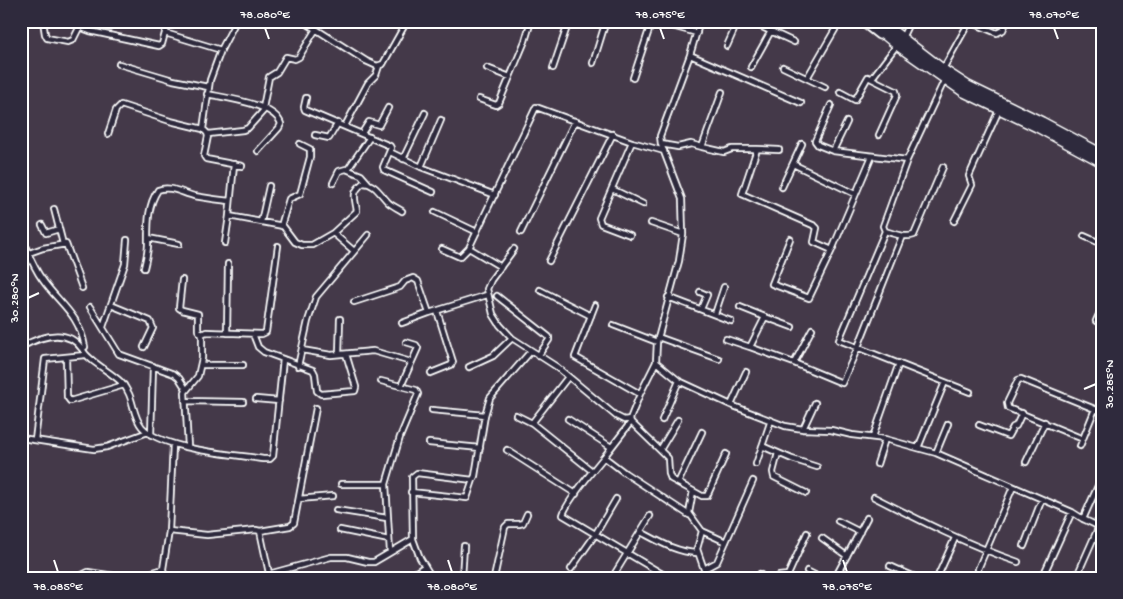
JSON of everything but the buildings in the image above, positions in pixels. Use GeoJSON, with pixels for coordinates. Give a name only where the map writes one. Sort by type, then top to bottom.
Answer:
{"type":"FeatureCollection","features":[{"type":"Feature","properties":{"kind":"highway"},"geometry":{"type":"LineString","coordinates":[[868,21],[885,26],[899,42],[964,92],[998,110],[1039,128],[1102,162]]}},
{"type":"Feature","properties":{"kind":"highway"},"geometry":{"type":"LineString","coordinates":[[899,42],[968,86],[1102,154]]}},
{"type":"Feature","properties":{"kind":"street"},"geometry":{"type":"LineString","coordinates":[[43,21],[47,38],[68,42],[73,40],[80,24],[90,31],[159,46],[162,44],[169,21]]}},
{"type":"Feature","properties":{"kind":"street"},"geometry":{"type":"LineString","coordinates":[[203,129],[208,87],[221,50],[236,21]]}},
{"type":"Feature","properties":{"kind":"street"},"geometry":{"type":"LineString","coordinates":[[303,21],[366,61],[379,66]]}},
{"type":"Feature","properties":{"kind":"street"},"geometry":{"type":"LineString","coordinates":[[208,134],[248,128],[264,109],[269,77],[277,72],[286,57],[299,57],[316,21]]}},
{"type":"Feature","properties":{"kind":"street"},"geometry":{"type":"LineString","coordinates":[[345,126],[368,83],[376,75],[379,66],[383,64],[407,21]]}},
{"type":"Feature","properties":{"kind":"street"},"geometry":{"type":"LineString","coordinates":[[479,99],[498,104],[531,21]]}},
{"type":"Feature","properties":{"kind":"street"},"geometry":{"type":"LineString","coordinates":[[553,68],[569,21]]}},
{"type":"Feature","properties":{"kind":"street"},"geometry":{"type":"LineString","coordinates":[[593,63],[606,21]]}},
{"type":"Feature","properties":{"kind":"street"},"geometry":{"type":"LineString","coordinates":[[633,78],[653,21],[697,33]]}},
{"type":"Feature","properties":{"kind":"street"},"geometry":{"type":"LineString","coordinates":[[669,578],[595,535],[564,515],[564,511],[631,421],[640,394],[656,362],[658,339],[679,261],[683,234],[682,199],[661,144],[660,136],[690,55],[700,21]]}},
{"type":"Feature","properties":{"kind":"street"},"geometry":{"type":"LineString","coordinates":[[727,46],[738,21]]}},
{"type":"Feature","properties":{"kind":"street"},"geometry":{"type":"LineString","coordinates":[[749,21],[794,42]]}},
{"type":"Feature","properties":{"kind":"street"},"geometry":{"type":"LineString","coordinates":[[807,78],[840,21]]}},
{"type":"Feature","properties":{"kind":"street"},"geometry":{"type":"LineString","coordinates":[[861,21],[878,34],[899,42]]}},
{"type":"Feature","properties":{"kind":"street"},"geometry":{"type":"LineString","coordinates":[[872,78],[899,42],[910,21]]}},
{"type":"Feature","properties":{"kind":"street"},"geometry":{"type":"LineString","coordinates":[[943,69],[968,22],[997,33],[1001,32],[1006,21]]}},
{"type":"Feature","properties":{"kind":"street"},"geometry":{"type":"LineString","coordinates":[[752,67],[770,31]]}},
{"type":"Feature","properties":{"kind":"street"},"geometry":{"type":"LineString","coordinates":[[165,33],[221,50]]}},
{"type":"Feature","properties":{"kind":"street"},"geometry":{"type":"LineString","coordinates":[[690,55],[801,103]]}},
{"type":"Feature","properties":{"kind":"street"},"geometry":{"type":"LineString","coordinates":[[119,64],[173,80],[208,87]]}},
{"type":"Feature","properties":{"kind":"street"},"geometry":{"type":"LineString","coordinates":[[783,67],[825,87]]}},
{"type":"Feature","properties":{"kind":"street"},"geometry":{"type":"LineString","coordinates":[[487,68],[510,77]]}},
{"type":"Feature","properties":{"kind":"street"},"geometry":{"type":"LineString","coordinates":[[840,92],[856,100],[867,77],[897,92],[879,135]]}},
{"type":"Feature","properties":{"kind":"street"},"geometry":{"type":"LineString","coordinates":[[945,79],[907,160],[883,226],[885,231],[839,338],[840,341],[970,392]]}},
{"type":"Feature","properties":{"kind":"street"},"geometry":{"type":"LineString","coordinates":[[702,146],[722,92]]}},
{"type":"Feature","properties":{"kind":"street"},"geometry":{"type":"LineString","coordinates":[[207,94],[273,113],[281,124],[258,151]]}},
{"type":"Feature","properties":{"kind":"street"},"geometry":{"type":"LineString","coordinates":[[306,98],[304,109],[390,146],[390,152],[383,169],[433,192]]}},
{"type":"Feature","properties":{"kind":"street"},"geometry":{"type":"LineString","coordinates":[[108,134],[116,110],[121,105],[170,121],[203,129],[208,134]]}},
{"type":"Feature","properties":{"kind":"street"},"geometry":{"type":"LineString","coordinates":[[831,105],[815,141],[818,145],[833,151],[907,160]]}},
{"type":"Feature","properties":{"kind":"street"},"geometry":{"type":"LineString","coordinates":[[442,249],[460,257],[468,248],[495,196],[536,107],[632,142],[664,151]]}},
{"type":"Feature","properties":{"kind":"street"},"geometry":{"type":"LineString","coordinates":[[362,133],[369,122],[380,124],[388,108]]}},
{"type":"Feature","properties":{"kind":"street"},"geometry":{"type":"LineString","coordinates":[[954,221],[972,185],[969,176],[998,110]]}},
{"type":"Feature","properties":{"kind":"street"},"geometry":{"type":"LineString","coordinates":[[403,159],[425,113]]}},
{"type":"Feature","properties":{"kind":"street"},"geometry":{"type":"LineString","coordinates":[[421,167],[441,120]]}},
{"type":"Feature","properties":{"kind":"street"},"geometry":{"type":"LineString","coordinates":[[521,232],[575,121]]}},
{"type":"Feature","properties":{"kind":"street"},"geometry":{"type":"LineString","coordinates":[[833,151],[847,122]]}},
{"type":"Feature","properties":{"kind":"street"},"geometry":{"type":"LineString","coordinates":[[315,135],[329,138],[338,123]]}},
{"type":"Feature","properties":{"kind":"street"},"geometry":{"type":"LineString","coordinates":[[208,134],[205,158],[242,166]]}},
{"type":"Feature","properties":{"kind":"street"},"geometry":{"type":"LineString","coordinates":[[549,261],[613,134]]}},
{"type":"Feature","properties":{"kind":"street"},"geometry":{"type":"LineString","coordinates":[[348,169],[370,137]]}},
{"type":"Feature","properties":{"kind":"street"},"geometry":{"type":"LineString","coordinates":[[630,235],[601,224],[599,215],[632,142]]}},
{"type":"Feature","properties":{"kind":"street"},"geometry":{"type":"LineString","coordinates":[[281,226],[289,199],[300,194],[310,157],[310,149],[300,144]]}},
{"type":"Feature","properties":{"kind":"street"},"geometry":{"type":"LineString","coordinates":[[661,144],[678,147],[691,144],[724,152],[732,149],[780,150]]}},
{"type":"Feature","properties":{"kind":"street"},"geometry":{"type":"LineString","coordinates":[[782,187],[802,144]]}},
{"type":"Feature","properties":{"kind":"street"},"geometry":{"type":"LineString","coordinates":[[757,149],[742,191],[743,195],[815,226],[817,228],[814,242],[832,250]]}},
{"type":"Feature","properties":{"kind":"street"},"geometry":{"type":"LineString","coordinates":[[390,152],[421,167],[495,196]]}},
{"type":"Feature","properties":{"kind":"street"},"geometry":{"type":"LineString","coordinates":[[790,238],[772,284],[808,298],[811,296],[832,250],[872,156]]}},
{"type":"Feature","properties":{"kind":"street"},"geometry":{"type":"LineString","coordinates":[[225,243],[234,164]]}},
{"type":"Feature","properties":{"kind":"street"},"geometry":{"type":"LineString","coordinates":[[793,164],[855,194]]}},
{"type":"Feature","properties":{"kind":"street"},"geometry":{"type":"LineString","coordinates":[[885,231],[911,237],[915,234],[943,167]]}},
{"type":"Feature","properties":{"kind":"street"},"geometry":{"type":"LineString","coordinates":[[333,183],[339,171],[348,169],[361,175],[368,183],[379,190],[391,204],[402,211]]}},
{"type":"Feature","properties":{"kind":"street"},"geometry":{"type":"LineString","coordinates":[[229,216],[281,226],[287,230],[295,242],[312,245],[333,233],[355,214],[357,209],[354,200],[355,193],[362,183],[368,183]]}},
{"type":"Feature","properties":{"kind":"street"},"geometry":{"type":"LineString","coordinates":[[261,222],[269,186]]}},
{"type":"Feature","properties":{"kind":"street"},"geometry":{"type":"LineString","coordinates":[[612,189],[643,204]]}},
{"type":"Feature","properties":{"kind":"street"},"geometry":{"type":"LineString","coordinates":[[144,268],[148,249],[148,222],[154,198],[159,190],[174,190],[230,202]]}},
{"type":"Feature","properties":{"kind":"street"},"geometry":{"type":"LineString","coordinates":[[54,209],[63,244],[66,244],[82,288]]}},
{"type":"Feature","properties":{"kind":"street"},"geometry":{"type":"LineString","coordinates":[[435,212],[477,232]]}},
{"type":"Feature","properties":{"kind":"street"},"geometry":{"type":"LineString","coordinates":[[651,223],[683,234]]}},
{"type":"Feature","properties":{"kind":"street"},"geometry":{"type":"LineString","coordinates":[[42,225],[45,233],[59,229]]}},
{"type":"Feature","properties":{"kind":"street"},"geometry":{"type":"LineString","coordinates":[[333,233],[354,251]]}},
{"type":"Feature","properties":{"kind":"street"},"geometry":{"type":"LineString","coordinates":[[298,366],[308,320],[316,297],[368,235]]}},
{"type":"Feature","properties":{"kind":"street"},"geometry":{"type":"LineString","coordinates":[[21,236],[22,243],[42,279],[69,309],[80,328],[85,346],[84,352]]}},
{"type":"Feature","properties":{"kind":"street"},"geometry":{"type":"LineString","coordinates":[[726,339],[794,363],[842,383],[902,236]]}},
{"type":"Feature","properties":{"kind":"street"},"geometry":{"type":"LineString","coordinates":[[1084,236],[1102,244]]}},
{"type":"Feature","properties":{"kind":"street"},"geometry":{"type":"LineString","coordinates":[[148,238],[179,244]]}},
{"type":"Feature","properties":{"kind":"street"},"geometry":{"type":"LineString","coordinates":[[103,328],[125,264],[127,240]]}},
{"type":"Feature","properties":{"kind":"street"},"geometry":{"type":"LineString","coordinates":[[29,253],[63,244]]}},
{"type":"Feature","properties":{"kind":"street"},"geometry":{"type":"LineString","coordinates":[[202,335],[206,332],[262,334],[268,329],[270,299],[278,246]]}},
{"type":"Feature","properties":{"kind":"street"},"geometry":{"type":"LineString","coordinates":[[468,248],[501,267]]}},
{"type":"Feature","properties":{"kind":"street"},"geometry":{"type":"LineString","coordinates":[[514,249],[488,285],[487,295],[493,314],[512,338],[557,367],[616,416],[631,421],[668,458],[669,474],[678,483],[702,496],[707,496],[726,454]]}},
{"type":"Feature","properties":{"kind":"street"},"geometry":{"type":"LineString","coordinates":[[227,333],[228,264]]}},
{"type":"Feature","properties":{"kind":"street"},"geometry":{"type":"LineString","coordinates":[[354,302],[400,287],[405,281],[413,278],[418,282],[429,314]]}},
{"type":"Feature","properties":{"kind":"street"},"geometry":{"type":"LineString","coordinates":[[182,280],[179,308],[198,314],[198,330],[202,335],[201,365],[196,380],[186,389]]}},
{"type":"Feature","properties":{"kind":"street"},"geometry":{"type":"LineString","coordinates":[[715,314],[724,287]]}},
{"type":"Feature","properties":{"kind":"street"},"geometry":{"type":"LineString","coordinates":[[540,290],[592,316]]}},
{"type":"Feature","properties":{"kind":"street"},"geometry":{"type":"LineString","coordinates":[[700,292],[707,295],[701,309]]}},
{"type":"Feature","properties":{"kind":"street"},"geometry":{"type":"LineString","coordinates":[[402,323],[487,295]]}},
{"type":"Feature","properties":{"kind":"street"},"geometry":{"type":"LineString","coordinates":[[497,296],[549,336],[549,340],[538,356]]}},
{"type":"Feature","properties":{"kind":"street"},"geometry":{"type":"LineString","coordinates":[[668,297],[731,321]]}},
{"type":"Feature","properties":{"kind":"street"},"geometry":{"type":"LineString","coordinates":[[111,305],[150,321],[153,328],[144,347]]}},
{"type":"Feature","properties":{"kind":"street"},"geometry":{"type":"LineString","coordinates":[[595,305],[575,355],[576,358],[640,394]]}},
{"type":"Feature","properties":{"kind":"street"},"geometry":{"type":"LineString","coordinates":[[90,306],[120,354],[177,376],[186,389],[188,447]]}},
{"type":"Feature","properties":{"kind":"street"},"geometry":{"type":"LineString","coordinates":[[740,307],[792,327]]}},
{"type":"Feature","properties":{"kind":"street"},"geometry":{"type":"LineString","coordinates":[[1096,320],[1102,308]]}},
{"type":"Feature","properties":{"kind":"street"},"geometry":{"type":"LineString","coordinates":[[431,373],[451,366],[453,362],[437,311]]}},
{"type":"Feature","properties":{"kind":"street"},"geometry":{"type":"LineString","coordinates":[[750,347],[765,317]]}},
{"type":"Feature","properties":{"kind":"street"},"geometry":{"type":"LineString","coordinates":[[339,354],[340,319]]}},
{"type":"Feature","properties":{"kind":"street"},"geometry":{"type":"LineString","coordinates":[[614,325],[719,359]]}},
{"type":"Feature","properties":{"kind":"street"},"geometry":{"type":"LineString","coordinates":[[794,363],[812,329]]}},
{"type":"Feature","properties":{"kind":"street"},"geometry":{"type":"LineString","coordinates":[[253,334],[260,350],[314,371],[316,389],[319,394],[353,392],[356,386],[346,354]]}},
{"type":"Feature","properties":{"kind":"street"},"geometry":{"type":"LineString","coordinates":[[21,347],[46,337],[60,335],[75,340],[84,352],[124,386],[131,397],[138,421],[150,433],[173,444],[270,459],[273,456],[284,359]]}},
{"type":"Feature","properties":{"kind":"street"},"geometry":{"type":"LineString","coordinates":[[469,367],[493,356],[512,338]]}},
{"type":"Feature","properties":{"kind":"street"},"geometry":{"type":"LineString","coordinates":[[401,386],[418,347],[406,342]]}},
{"type":"Feature","properties":{"kind":"street"},"geometry":{"type":"LineString","coordinates":[[302,350],[339,354],[373,351],[412,362]]}},
{"type":"Feature","properties":{"kind":"street"},"geometry":{"type":"LineString","coordinates":[[411,492],[467,498],[475,476],[487,403],[492,393],[531,351]]}},
{"type":"Feature","properties":{"kind":"street"},"geometry":{"type":"LineString","coordinates":[[35,440],[45,359],[66,357],[84,352]]}},
{"type":"Feature","properties":{"kind":"street"},"geometry":{"type":"LineString","coordinates":[[66,357],[68,397],[70,401],[124,386]]}},
{"type":"Feature","properties":{"kind":"street"},"geometry":{"type":"LineString","coordinates":[[656,362],[679,381],[731,405],[785,426],[803,430],[831,430],[852,435],[886,439],[936,453],[1072,512],[1101,527],[1076,578]]}},
{"type":"Feature","properties":{"kind":"street"},"geometry":{"type":"LineString","coordinates":[[873,437],[899,363]]}},
{"type":"Feature","properties":{"kind":"street"},"geometry":{"type":"LineString","coordinates":[[201,365],[243,365]]}},
{"type":"Feature","properties":{"kind":"street"},"geometry":{"type":"LineString","coordinates":[[150,433],[153,366]]}},
{"type":"Feature","properties":{"kind":"street"},"geometry":{"type":"LineString","coordinates":[[731,405],[746,372]]}},
{"type":"Feature","properties":{"kind":"street"},"geometry":{"type":"LineString","coordinates":[[532,423],[568,377]]}},
{"type":"Feature","properties":{"kind":"street"},"geometry":{"type":"LineString","coordinates":[[1083,440],[1009,408],[1007,404],[1017,381],[1020,379],[1102,412]]}},
{"type":"Feature","properties":{"kind":"street"},"geometry":{"type":"LineString","coordinates":[[381,381],[416,390],[418,394],[400,437],[386,484],[390,552]]}},
{"type":"Feature","properties":{"kind":"street"},"geometry":{"type":"LineString","coordinates":[[662,420],[679,381]]}},
{"type":"Feature","properties":{"kind":"street"},"geometry":{"type":"LineString","coordinates":[[918,448],[945,382]]}},
{"type":"Feature","properties":{"kind":"street"},"geometry":{"type":"LineString","coordinates":[[256,399],[279,401]]}},
{"type":"Feature","properties":{"kind":"street"},"geometry":{"type":"LineString","coordinates":[[185,401],[243,402]]}},
{"type":"Feature","properties":{"kind":"street"},"geometry":{"type":"LineString","coordinates":[[803,430],[816,403]]}},
{"type":"Feature","properties":{"kind":"street"},"geometry":{"type":"LineString","coordinates":[[169,531],[207,535],[260,531],[291,526],[294,522],[299,499],[316,408]]}},
{"type":"Feature","properties":{"kind":"street"},"geometry":{"type":"LineString","coordinates":[[1080,446],[1096,409]]}},
{"type":"Feature","properties":{"kind":"street"},"geometry":{"type":"LineString","coordinates":[[432,410],[485,415]]}},
{"type":"Feature","properties":{"kind":"street"},"geometry":{"type":"LineString","coordinates":[[979,424],[1008,436],[1013,427],[1016,426],[1022,413]]}},
{"type":"Feature","properties":{"kind":"street"},"geometry":{"type":"LineString","coordinates":[[516,415],[532,423],[592,471]]}},
{"type":"Feature","properties":{"kind":"street"},"geometry":{"type":"LineString","coordinates":[[568,419],[611,447]]}},
{"type":"Feature","properties":{"kind":"street"},"geometry":{"type":"LineString","coordinates":[[660,450],[678,420]]}},
{"type":"Feature","properties":{"kind":"street"},"geometry":{"type":"LineString","coordinates":[[756,464],[770,420]]}},
{"type":"Feature","properties":{"kind":"street"},"geometry":{"type":"LineString","coordinates":[[1026,462],[1045,422]]}},
{"type":"Feature","properties":{"kind":"street"},"geometry":{"type":"LineString","coordinates":[[936,453],[948,424]]}},
{"type":"Feature","properties":{"kind":"street"},"geometry":{"type":"LineString","coordinates":[[678,483],[702,432]]}},
{"type":"Feature","properties":{"kind":"street"},"geometry":{"type":"LineString","coordinates":[[21,438],[99,449],[150,433]]}},
{"type":"Feature","properties":{"kind":"street"},"geometry":{"type":"LineString","coordinates":[[877,464],[886,439]]}},
{"type":"Feature","properties":{"kind":"street"},"geometry":{"type":"LineString","coordinates":[[429,443],[480,448]]}},
{"type":"Feature","properties":{"kind":"street"},"geometry":{"type":"LineString","coordinates":[[164,578],[163,569],[169,531],[173,444]]}},
{"type":"Feature","properties":{"kind":"street"},"geometry":{"type":"LineString","coordinates":[[762,446],[817,468]]}},
{"type":"Feature","properties":{"kind":"street"},"geometry":{"type":"LineString","coordinates":[[507,450],[576,494]]}},
{"type":"Feature","properties":{"kind":"street"},"geometry":{"type":"LineString","coordinates":[[778,453],[773,472],[774,477],[806,493]]}},
{"type":"Feature","properties":{"kind":"street"},"geometry":{"type":"LineString","coordinates":[[604,457],[689,515],[702,531],[726,542]]}},
{"type":"Feature","properties":{"kind":"street"},"geometry":{"type":"LineString","coordinates":[[432,578],[413,539],[411,479],[415,474],[473,480]]}},
{"type":"Feature","properties":{"kind":"street"},"geometry":{"type":"LineString","coordinates":[[1083,519],[1102,477]]}},
{"type":"Feature","properties":{"kind":"street"},"geometry":{"type":"LineString","coordinates":[[704,569],[716,562],[753,482]]}},
{"type":"Feature","properties":{"kind":"street"},"geometry":{"type":"LineString","coordinates":[[341,484],[386,484]]}},
{"type":"Feature","properties":{"kind":"street"},"geometry":{"type":"LineString","coordinates":[[979,578],[978,570],[1014,487]]}},
{"type":"Feature","properties":{"kind":"street"},"geometry":{"type":"LineString","coordinates":[[689,515],[694,491]]}},
{"type":"Feature","properties":{"kind":"street"},"geometry":{"type":"LineString","coordinates":[[299,499],[333,496]]}},
{"type":"Feature","properties":{"kind":"street"},"geometry":{"type":"LineString","coordinates":[[874,498],[955,538],[1018,562]]}},
{"type":"Feature","properties":{"kind":"street"},"geometry":{"type":"LineString","coordinates":[[571,569],[595,535],[616,499]]}},
{"type":"Feature","properties":{"kind":"street"},"geometry":{"type":"LineString","coordinates":[[1024,546],[1042,499]]}},
{"type":"Feature","properties":{"kind":"street"},"geometry":{"type":"LineString","coordinates":[[336,510],[387,518]]}},
{"type":"Feature","properties":{"kind":"street"},"geometry":{"type":"LineString","coordinates":[[1042,578],[1072,512]]}},
{"type":"Feature","properties":{"kind":"street"},"geometry":{"type":"LineString","coordinates":[[494,578],[506,525],[521,524],[527,514]]}},
{"type":"Feature","properties":{"kind":"street"},"geometry":{"type":"LineString","coordinates":[[612,578],[650,516]]}},
{"type":"Feature","properties":{"kind":"street"},"geometry":{"type":"LineString","coordinates":[[835,578],[867,518]]}},
{"type":"Feature","properties":{"kind":"street"},"geometry":{"type":"LineString","coordinates":[[838,521],[860,532]]}},
{"type":"Feature","properties":{"kind":"street"},"geometry":{"type":"LineString","coordinates":[[340,530],[388,540]]}},
{"type":"Feature","properties":{"kind":"street"},"geometry":{"type":"LineString","coordinates":[[260,531],[269,576]]}},
{"type":"Feature","properties":{"kind":"street"},"geometry":{"type":"LineString","coordinates":[[702,531],[698,543],[698,553],[706,578]]}},
{"type":"Feature","properties":{"kind":"street"},"geometry":{"type":"LineString","coordinates":[[641,532],[674,549],[698,553]]}},
{"type":"Feature","properties":{"kind":"street"},"geometry":{"type":"LineString","coordinates":[[777,578],[788,575],[807,533]]}},
{"type":"Feature","properties":{"kind":"street"},"geometry":{"type":"LineString","coordinates":[[822,538],[847,556]]}},
{"type":"Feature","properties":{"kind":"street"},"geometry":{"type":"LineString","coordinates":[[937,578],[955,538]]}},
{"type":"Feature","properties":{"kind":"street"},"geometry":{"type":"LineString","coordinates":[[254,578],[269,576],[331,557],[347,557],[374,562],[413,539]]}},
{"type":"Feature","properties":{"kind":"street"},"geometry":{"type":"LineString","coordinates":[[462,578],[464,546]]}},
{"type":"Feature","properties":{"kind":"street"},"geometry":{"type":"LineString","coordinates":[[407,578],[426,566]]}},
{"type":"Feature","properties":{"kind":"street"},"geometry":{"type":"LineString","coordinates":[[890,566],[917,578]]}},
{"type":"Feature","properties":{"kind":"street"},"geometry":{"type":"LineString","coordinates":[[135,578],[163,569]]}},
{"type":"Feature","properties":{"kind":"street"},"geometry":{"type":"LineString","coordinates":[[806,571],[821,578]]}},
{"type":"Feature","properties":{"kind":"street"},"geometry":{"type":"LineString","coordinates":[[76,578],[88,572],[126,578]]}}]}
